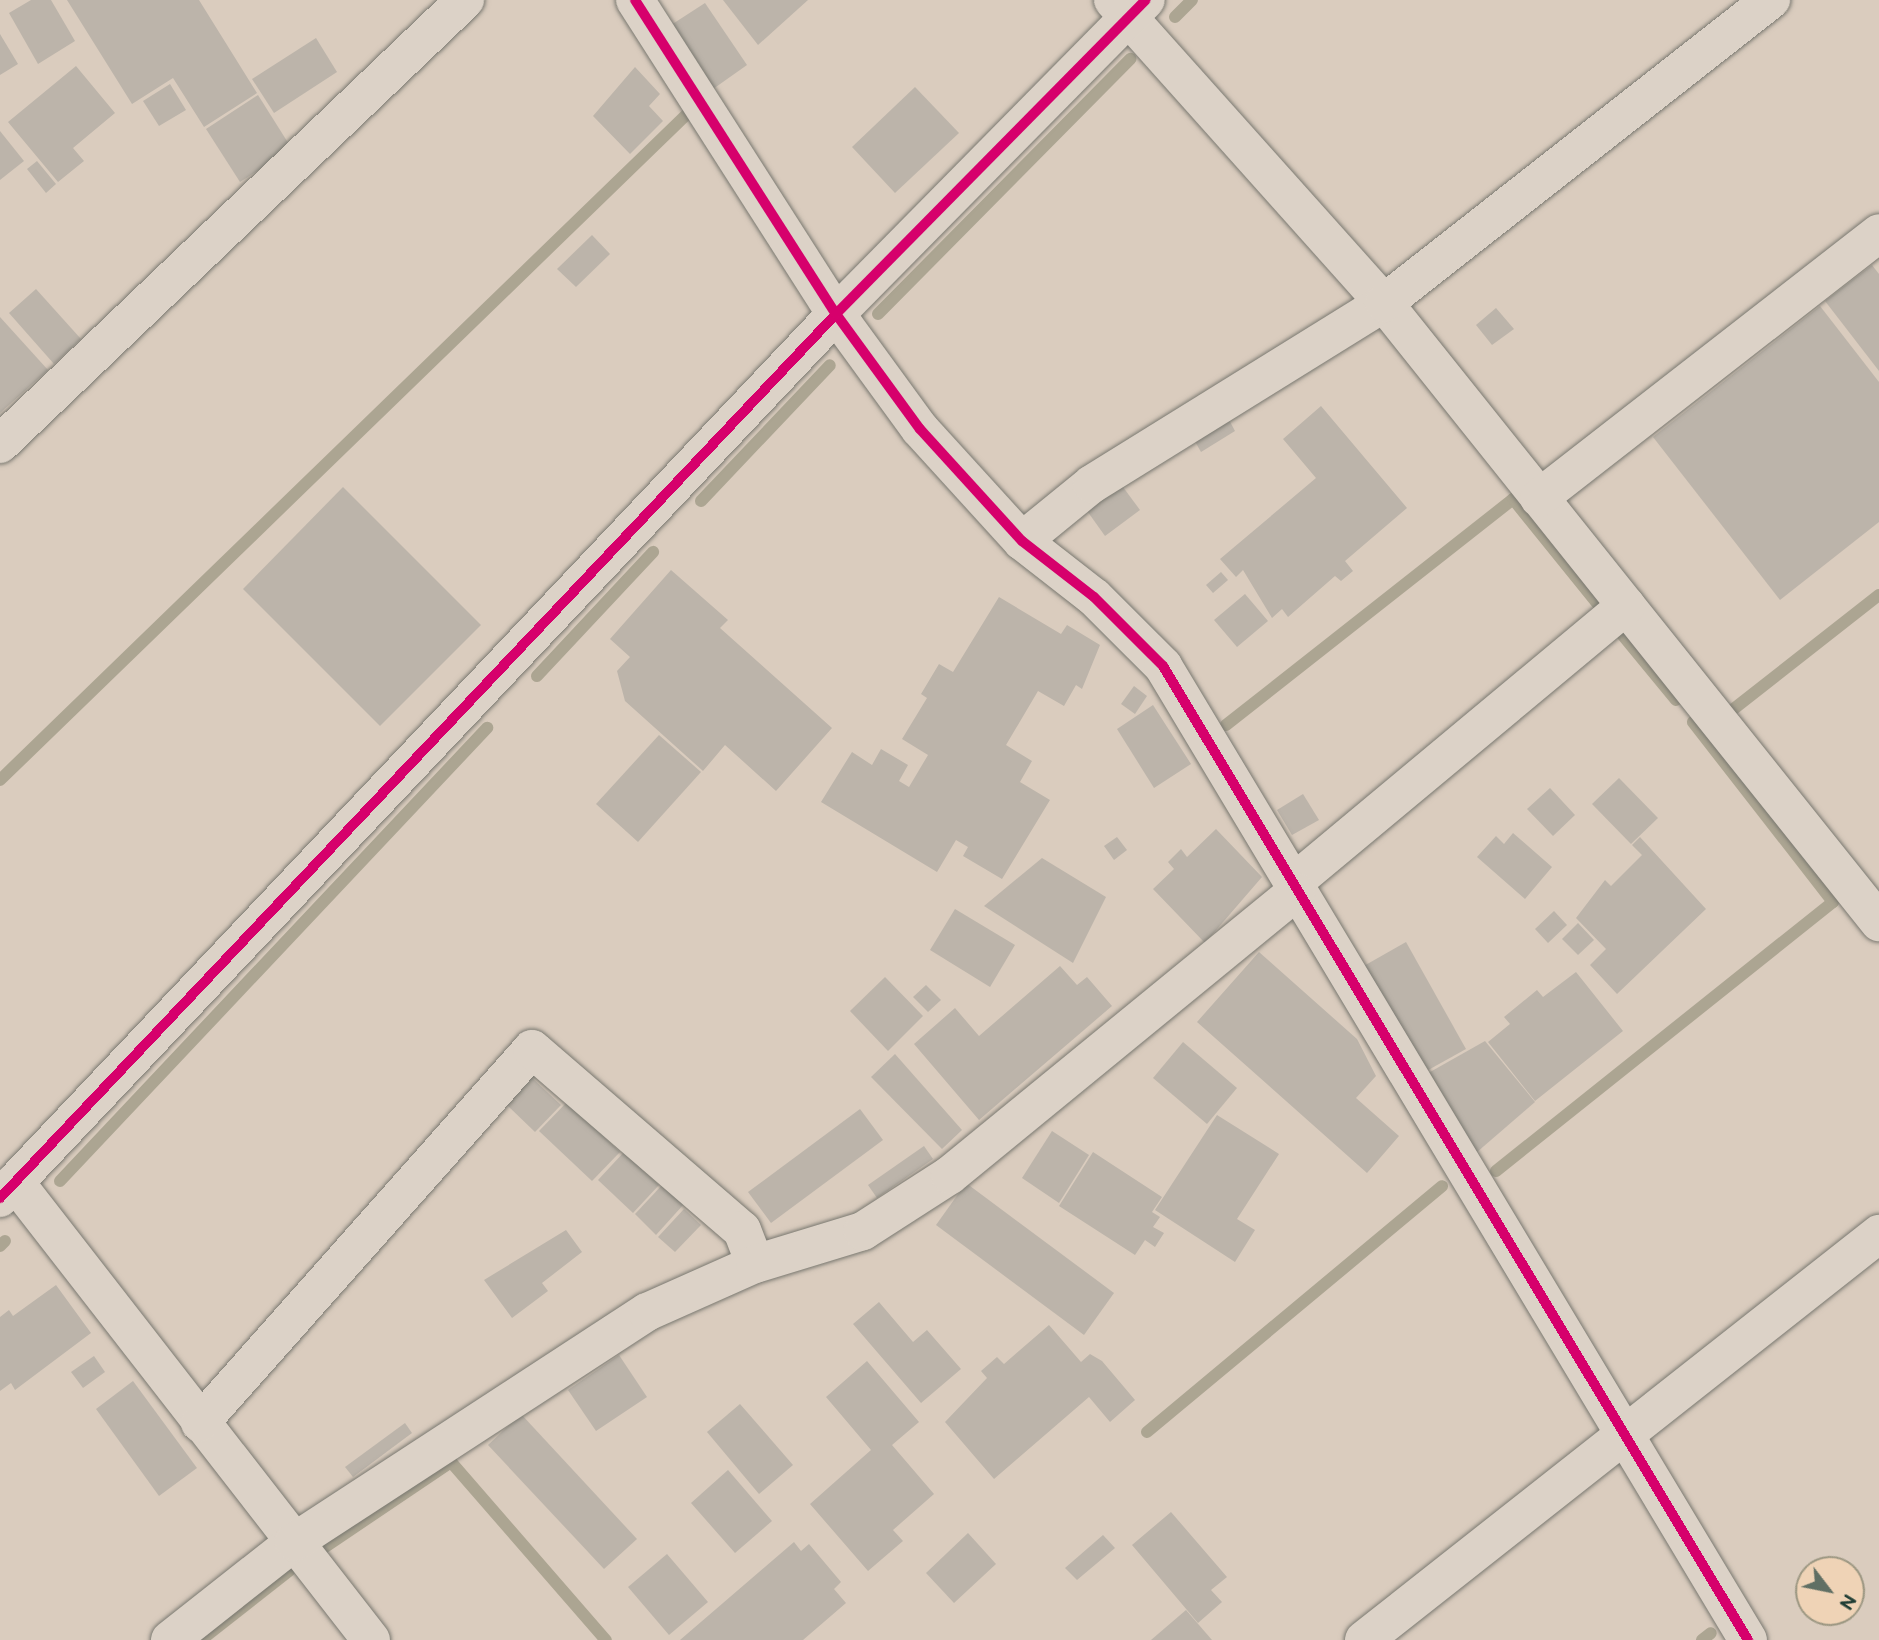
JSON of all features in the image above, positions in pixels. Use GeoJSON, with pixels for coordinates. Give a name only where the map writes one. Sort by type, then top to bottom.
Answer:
{"type":"FeatureCollection","features":[{"type":"Feature","properties":{"kind":"street"},"geometry":{"type":"LineString","coordinates":[[0,444],[465,0]]}},
{"type":"Feature","properties":{"kind":"street"},"geometry":{"type":"LineString","coordinates":[[635,0],[836,314],[920,429],[1021,541],[1094,597],[1163,666],[1623,1436],[1748,1640]]}},
{"type":"Feature","properties":{"kind":"street"},"geometry":{"type":"LineString","coordinates":[[1021,541],[1092,484],[1384,303],[1771,0]]}},
{"type":"Feature","properties":{"kind":"street"},"geometry":{"type":"LineString","coordinates":[[371,1640],[200,1423],[8,1190],[1129,5],[1384,303],[1879,922]]}},
{"type":"Feature","properties":{"kind":"street"},"geometry":{"type":"LineString","coordinates":[[1539,498],[1879,233]]}},
{"type":"Feature","properties":{"kind":"street"},"geometry":{"type":"LineString","coordinates":[[170,1640],[294,1542],[647,1312],[755,1264],[863,1231],[950,1175],[1626,606]]}},
{"type":"Feature","properties":{"kind":"street"},"geometry":{"type":"LineString","coordinates":[[200,1423],[532,1049],[742,1230],[755,1264]]}},
{"type":"Feature","properties":{"kind":"street"},"geometry":{"type":"LineString","coordinates":[[1364,1640],[1879,1234]]}},
{"type":"Feature","properties":{"kind":"building"},"geometry":{"type":"Polygon","coordinates":[[[31,0],[51,0],[75,41],[38,64],[9,13],[31,0]]]}},
{"type":"Feature","properties":{"kind":"building"},"geometry":{"type":"Polygon","coordinates":[[[67,0],[199,0],[257,93],[204,127],[173,78],[132,104],[67,0]]]}},
{"type":"Feature","properties":{"kind":"building"},"geometry":{"type":"Polygon","coordinates":[[[723,0],[808,0],[758,45],[723,0]]]}},
{"type":"Feature","properties":{"kind":"building"},"geometry":{"type":"Polygon","coordinates":[[[705,3],[747,65],[713,89],[671,25],[705,3]]]}},
{"type":"Feature","properties":{"kind":"building"},"geometry":{"type":"Polygon","coordinates":[[[0,34],[18,64],[0,75],[0,34]]]}},
{"type":"Feature","properties":{"kind":"building"},"geometry":{"type":"Polygon","coordinates":[[[316,38],[337,72],[274,113],[252,79],[316,38]]]}},
{"type":"Feature","properties":{"kind":"building"},"geometry":{"type":"Polygon","coordinates":[[[76,66],[115,113],[73,148],[84,161],[58,182],[8,122],[76,66]]]}},
{"type":"Feature","properties":{"kind":"building"},"geometry":{"type":"Polygon","coordinates":[[[635,67],[660,94],[649,106],[663,121],[630,154],[593,116],[635,67]]]}},
{"type":"Feature","properties":{"kind":"building"},"geometry":{"type":"Polygon","coordinates":[[[170,84],[186,110],[159,126],[143,101],[170,84]]]}},
{"type":"Feature","properties":{"kind":"building"},"geometry":{"type":"Polygon","coordinates":[[[915,87],[959,133],[895,193],[852,147],[915,87]]]}},
{"type":"Feature","properties":{"kind":"building"},"geometry":{"type":"Polygon","coordinates":[[[258,95],[292,149],[240,182],[206,129],[258,95]]]}},
{"type":"Feature","properties":{"kind":"building"},"geometry":{"type":"Polygon","coordinates":[[[0,131],[24,161],[0,180],[0,131]]]}},
{"type":"Feature","properties":{"kind":"building"},"geometry":{"type":"Polygon","coordinates":[[[37,161],[56,184],[46,193],[27,169],[37,161]]]}},
{"type":"Feature","properties":{"kind":"building"},"geometry":{"type":"Polygon","coordinates":[[[592,235],[610,254],[576,287],[557,269],[592,235]]]}},
{"type":"Feature","properties":{"kind":"building"},"geometry":{"type":"Polygon","coordinates":[[[1872,265],[1879,274],[1879,371],[1825,301],[1872,265]]]}},
{"type":"Feature","properties":{"kind":"building"},"geometry":{"type":"Polygon","coordinates":[[[36,289],[81,339],[54,364],[9,313],[36,289]]]}},
{"type":"Feature","properties":{"kind":"building"},"geometry":{"type":"Polygon","coordinates":[[[1820,306],[1879,382],[1879,522],[1780,600],[1653,437],[1820,306]]]}},
{"type":"Feature","properties":{"kind":"building"},"geometry":{"type":"Polygon","coordinates":[[[1496,308],[1514,329],[1492,345],[1476,325],[1496,308]]]}},
{"type":"Feature","properties":{"kind":"building"},"geometry":{"type":"Polygon","coordinates":[[[0,317],[48,370],[0,413],[0,317]]]}},
{"type":"Feature","properties":{"kind":"building"},"geometry":{"type":"Polygon","coordinates":[[[1321,406],[1407,508],[1345,561],[1353,571],[1341,581],[1335,576],[1288,617],[1282,609],[1272,618],[1243,570],[1236,577],[1220,559],[1316,478],[1283,439],[1321,406]]]}},
{"type":"Feature","properties":{"kind":"building"},"geometry":{"type":"Polygon","coordinates":[[[1228,418],[1235,431],[1201,452],[1193,438],[1228,418]]]}},
{"type":"Feature","properties":{"kind":"building"},"geometry":{"type":"Polygon","coordinates":[[[1120,483],[1140,510],[1105,536],[1085,508],[1120,483]]]}},
{"type":"Feature","properties":{"kind":"building"},"geometry":{"type":"Polygon","coordinates":[[[343,487],[481,625],[380,726],[243,589],[343,487]]]}},
{"type":"Feature","properties":{"kind":"building"},"geometry":{"type":"Polygon","coordinates":[[[671,570],[728,620],[720,628],[832,728],[776,791],[725,745],[703,771],[625,701],[617,671],[630,657],[610,639],[671,570]]]}},
{"type":"Feature","properties":{"kind":"building"},"geometry":{"type":"Polygon","coordinates":[[[1221,572],[1228,580],[1213,593],[1206,585],[1221,572]]]}},
{"type":"Feature","properties":{"kind":"building"},"geometry":{"type":"Polygon","coordinates":[[[1245,594],[1268,621],[1237,647],[1214,620],[1245,594]]]}},
{"type":"Feature","properties":{"kind":"building"},"geometry":{"type":"Polygon","coordinates":[[[999,597],[1061,634],[1067,625],[1100,645],[1082,689],[1076,685],[1064,706],[1038,691],[1006,745],[1032,761],[1020,782],[1050,800],[1002,879],[963,856],[968,847],[956,840],[937,872],[821,802],[852,752],[872,765],[881,749],[908,765],[899,781],[909,787],[928,755],[902,739],[927,698],[921,694],[939,664],[953,672],[999,597]]]}},
{"type":"Feature","properties":{"kind":"building"},"geometry":{"type":"Polygon","coordinates":[[[1134,686],[1147,696],[1135,714],[1121,704],[1134,686]]]}},
{"type":"Feature","properties":{"kind":"building"},"geometry":{"type":"Polygon","coordinates":[[[1153,705],[1191,764],[1154,788],[1117,729],[1153,705]]]}},
{"type":"Feature","properties":{"kind":"building"},"geometry":{"type":"Polygon","coordinates":[[[659,735],[701,772],[638,842],[596,804],[659,735]]]}},
{"type":"Feature","properties":{"kind":"building"},"geometry":{"type":"Polygon","coordinates":[[[1619,778],[1658,818],[1631,844],[1592,804],[1619,778]]]}},
{"type":"Feature","properties":{"kind":"building"},"geometry":{"type":"Polygon","coordinates":[[[1550,788],[1575,815],[1553,836],[1527,809],[1550,788]]]}},
{"type":"Feature","properties":{"kind":"building"},"geometry":{"type":"Polygon","coordinates":[[[1303,794],[1319,820],[1292,835],[1277,810],[1303,794]]]}},
{"type":"Feature","properties":{"kind":"building"},"geometry":{"type":"Polygon","coordinates":[[[1216,829],[1262,877],[1205,943],[1153,889],[1174,869],[1168,862],[1181,849],[1187,857],[1216,829]]]}},
{"type":"Feature","properties":{"kind":"building"},"geometry":{"type":"Polygon","coordinates":[[[1513,833],[1552,867],[1525,899],[1477,857],[1496,836],[1504,844],[1513,833]]]}},
{"type":"Feature","properties":{"kind":"building"},"geometry":{"type":"Polygon","coordinates":[[[1117,837],[1127,850],[1114,860],[1104,846],[1117,837]]]}},
{"type":"Feature","properties":{"kind":"building"},"geometry":{"type":"Polygon","coordinates":[[[1640,837],[1706,909],[1617,994],[1590,965],[1606,949],[1576,918],[1605,880],[1611,886],[1642,855],[1632,845],[1640,837]]]}},
{"type":"Feature","properties":{"kind":"building"},"geometry":{"type":"Polygon","coordinates":[[[1042,858],[1106,897],[1073,963],[984,906],[1042,858]]]}},
{"type":"Feature","properties":{"kind":"building"},"geometry":{"type":"Polygon","coordinates":[[[955,909],[1015,945],[990,987],[930,950],[955,909]]]}},
{"type":"Feature","properties":{"kind":"building"},"geometry":{"type":"Polygon","coordinates":[[[1554,911],[1567,925],[1548,943],[1535,929],[1554,911]]]}},
{"type":"Feature","properties":{"kind":"building"},"geometry":{"type":"Polygon","coordinates":[[[1578,923],[1594,940],[1578,955],[1562,939],[1578,923]]]}},
{"type":"Feature","properties":{"kind":"building"},"geometry":{"type":"Polygon","coordinates":[[[1406,942],[1466,1049],[1421,1074],[1362,967],[1406,942]]]}},
{"type":"Feature","properties":{"kind":"building"},"geometry":{"type":"Polygon","coordinates":[[[1259,952],[1357,1039],[1376,1076],[1356,1098],[1399,1136],[1367,1173],[1197,1022],[1259,952]]]}},
{"type":"Feature","properties":{"kind":"building"},"geometry":{"type":"Polygon","coordinates":[[[1060,966],[1077,985],[1087,977],[1112,1006],[979,1120],[914,1044],[955,1008],[979,1036],[1060,966]]]}},
{"type":"Feature","properties":{"kind":"building"},"geometry":{"type":"Polygon","coordinates":[[[1576,972],[1623,1031],[1535,1101],[1488,1042],[1510,1024],[1504,1017],[1537,990],[1543,997],[1576,972]]]}},
{"type":"Feature","properties":{"kind":"building"},"geometry":{"type":"Polygon","coordinates":[[[885,977],[923,1016],[888,1051],[850,1011],[885,977]]]}},
{"type":"Feature","properties":{"kind":"building"},"geometry":{"type":"Polygon","coordinates":[[[926,985],[941,1000],[928,1012],[913,997],[926,985]]]}},
{"type":"Feature","properties":{"kind":"building"},"geometry":{"type":"Polygon","coordinates":[[[1485,1041],[1535,1102],[1469,1159],[1423,1076],[1485,1041]]]}},
{"type":"Feature","properties":{"kind":"building"},"geometry":{"type":"Polygon","coordinates":[[[1183,1042],[1237,1088],[1207,1124],[1153,1078],[1183,1042]]]}},
{"type":"Feature","properties":{"kind":"building"},"geometry":{"type":"Polygon","coordinates":[[[895,1054],[962,1130],[942,1149],[871,1077],[895,1054]]]}},
{"type":"Feature","properties":{"kind":"building"},"geometry":{"type":"Polygon","coordinates":[[[531,1077],[561,1105],[535,1132],[506,1104],[531,1077]]]}},
{"type":"Feature","properties":{"kind":"building"},"geometry":{"type":"Polygon","coordinates":[[[567,1102],[620,1152],[592,1181],[539,1131],[567,1102]]]}},
{"type":"Feature","properties":{"kind":"building"},"geometry":{"type":"Polygon","coordinates":[[[860,1109],[883,1140],[771,1223],[748,1192],[860,1109]]]}},
{"type":"Feature","properties":{"kind":"building"},"geometry":{"type":"Polygon","coordinates":[[[1217,1115],[1279,1154],[1237,1219],[1255,1230],[1235,1262],[1155,1210],[1217,1115]]]}},
{"type":"Feature","properties":{"kind":"building"},"geometry":{"type":"Polygon","coordinates":[[[1052,1131],[1089,1155],[1059,1203],[1022,1178],[1052,1131]]]}},
{"type":"Feature","properties":{"kind":"building"},"geometry":{"type":"Polygon","coordinates":[[[924,1146],[933,1159],[877,1198],[868,1185],[924,1146]]]}},
{"type":"Feature","properties":{"kind":"building"},"geometry":{"type":"Polygon","coordinates":[[[624,1152],[659,1185],[633,1213],[598,1180],[624,1152]]]}},
{"type":"Feature","properties":{"kind":"building"},"geometry":{"type":"Polygon","coordinates":[[[1093,1152],[1162,1197],[1152,1212],[1160,1217],[1153,1227],[1164,1233],[1155,1247],[1145,1240],[1135,1255],[1059,1206],[1093,1152]]]}},
{"type":"Feature","properties":{"kind":"building"},"geometry":{"type":"Polygon","coordinates":[[[966,1183],[1114,1293],[1084,1335],[936,1225],[966,1183]]]}},
{"type":"Feature","properties":{"kind":"building"},"geometry":{"type":"Polygon","coordinates":[[[663,1184],[684,1204],[656,1235],[635,1214],[663,1184]]]}},
{"type":"Feature","properties":{"kind":"building"},"geometry":{"type":"Polygon","coordinates":[[[684,1209],[701,1225],[675,1252],[658,1237],[684,1209]]]}},
{"type":"Feature","properties":{"kind":"building"},"geometry":{"type":"Polygon","coordinates":[[[566,1230],[582,1252],[542,1283],[548,1291],[512,1318],[484,1280],[566,1230]]]}},
{"type":"Feature","properties":{"kind":"building"},"geometry":{"type":"Polygon","coordinates":[[[56,1285],[91,1333],[15,1390],[11,1383],[0,1391],[0,1317],[9,1310],[13,1316],[56,1285]]]}},
{"type":"Feature","properties":{"kind":"building"},"geometry":{"type":"Polygon","coordinates":[[[879,1302],[913,1342],[927,1330],[961,1369],[921,1403],[853,1324],[879,1302]]]}},
{"type":"Feature","properties":{"kind":"building"},"geometry":{"type":"Polygon","coordinates":[[[1049,1325],[1081,1362],[1090,1354],[1102,1361],[1135,1400],[1110,1422],[1089,1397],[994,1479],[945,1422],[987,1378],[981,1371],[997,1357],[1004,1364],[1049,1325]]]}},
{"type":"Feature","properties":{"kind":"building"},"geometry":{"type":"Polygon","coordinates":[[[619,1355],[647,1397],[596,1431],[568,1390],[619,1355]]]}},
{"type":"Feature","properties":{"kind":"building"},"geometry":{"type":"Polygon","coordinates":[[[94,1356],[105,1372],[83,1388],[71,1372],[94,1356]]]}},
{"type":"Feature","properties":{"kind":"building"},"geometry":{"type":"Polygon","coordinates":[[[867,1361],[919,1422],[892,1445],[934,1494],[893,1530],[903,1541],[868,1571],[810,1504],[871,1450],[826,1397],[867,1361]]]}},
{"type":"Feature","properties":{"kind":"building"},"geometry":{"type":"Polygon","coordinates":[[[133,1381],[197,1468],[159,1496],[96,1409],[133,1381]]]}},
{"type":"Feature","properties":{"kind":"building"},"geometry":{"type":"Polygon","coordinates":[[[740,1404],[793,1465],[759,1494],[707,1432],[740,1404]]]}},
{"type":"Feature","properties":{"kind":"building"},"geometry":{"type":"Polygon","coordinates":[[[521,1414],[637,1539],[604,1569],[488,1445],[521,1414]]]}},
{"type":"Feature","properties":{"kind":"building"},"geometry":{"type":"Polygon","coordinates":[[[405,1423],[412,1433],[353,1477],[345,1467],[405,1423]]]}},
{"type":"Feature","properties":{"kind":"building"},"geometry":{"type":"Polygon","coordinates":[[[728,1470],[772,1521],[735,1553],[691,1503],[728,1470]]]}},
{"type":"Feature","properties":{"kind":"building"},"geometry":{"type":"Polygon","coordinates":[[[1171,1512],[1227,1577],[1211,1590],[1222,1602],[1198,1623],[1132,1545],[1171,1512]]]}},
{"type":"Feature","properties":{"kind":"building"},"geometry":{"type":"Polygon","coordinates":[[[968,1533],[996,1564],[954,1603],[926,1573],[968,1533]]]}},
{"type":"Feature","properties":{"kind":"building"},"geometry":{"type":"Polygon","coordinates":[[[1103,1535],[1115,1548],[1077,1580],[1065,1568],[1103,1535]]]}},
{"type":"Feature","properties":{"kind":"building"},"geometry":{"type":"Polygon","coordinates":[[[794,1542],[801,1551],[809,1544],[841,1582],[834,1589],[846,1603],[803,1640],[680,1640],[794,1542]]]}},
{"type":"Feature","properties":{"kind":"building"},"geometry":{"type":"Polygon","coordinates":[[[667,1554],[708,1602],[669,1635],[628,1587],[667,1554]]]}},
{"type":"Feature","properties":{"kind":"building"},"geometry":{"type":"Polygon","coordinates":[[[1186,1610],[1212,1640],[1151,1640],[1186,1610]]]}},
{"type":"Feature","properties":{"kind":"waterway"},"geometry":{"type":"LineString","coordinates":[[1175,17],[1192,0]]}},
{"type":"Feature","properties":{"kind":"waterway"},"geometry":{"type":"LineString","coordinates":[[878,314],[1130,59]]}},
{"type":"Feature","properties":{"kind":"waterway"},"geometry":{"type":"LineString","coordinates":[[0,780],[688,113]]}},
{"type":"Feature","properties":{"kind":"waterway"},"geometry":{"type":"LineString","coordinates":[[701,501],[830,365]]}},
{"type":"Feature","properties":{"kind":"waterway"},"geometry":{"type":"LineString","coordinates":[[1226,725],[1513,499],[1597,603]]}},
{"type":"Feature","properties":{"kind":"waterway"},"geometry":{"type":"LineString","coordinates":[[537,676],[653,552]]}},
{"type":"Feature","properties":{"kind":"waterway"},"geometry":{"type":"LineString","coordinates":[[1731,711],[1879,595]]}},
{"type":"Feature","properties":{"kind":"waterway"},"geometry":{"type":"LineString","coordinates":[[1620,632],[1676,700]]}},
{"type":"Feature","properties":{"kind":"waterway"},"geometry":{"type":"LineString","coordinates":[[1496,1171],[1833,902],[1693,722]]}},
{"type":"Feature","properties":{"kind":"waterway"},"geometry":{"type":"LineString","coordinates":[[60,1181],[487,728]]}},
{"type":"Feature","properties":{"kind":"waterway"},"geometry":{"type":"LineString","coordinates":[[1147,1432],[1442,1186]]}},
{"type":"Feature","properties":{"kind":"waterway"},"geometry":{"type":"LineString","coordinates":[[0,1246],[5,1241]]}},
{"type":"Feature","properties":{"kind":"waterway"},"geometry":{"type":"LineString","coordinates":[[322,1549],[451,1462],[606,1640]]}},
{"type":"Feature","properties":{"kind":"waterway"},"geometry":{"type":"LineString","coordinates":[[201,1640],[289,1571]]}},
{"type":"Feature","properties":{"kind":"waterway"},"geometry":{"type":"LineString","coordinates":[[1702,1640],[1711,1633]]}},
{"type":"Feature","properties":{"kind":"cycle path"},"geometry":{"type":"LineString","coordinates":[[635,0],[836,314],[920,429],[1022,541],[1094,597],[1163,666],[1748,1640]]}},
{"type":"Feature","properties":{"kind":"cycle path"},"geometry":{"type":"LineString","coordinates":[[0,1198],[836,314],[1146,0]]}}]}
